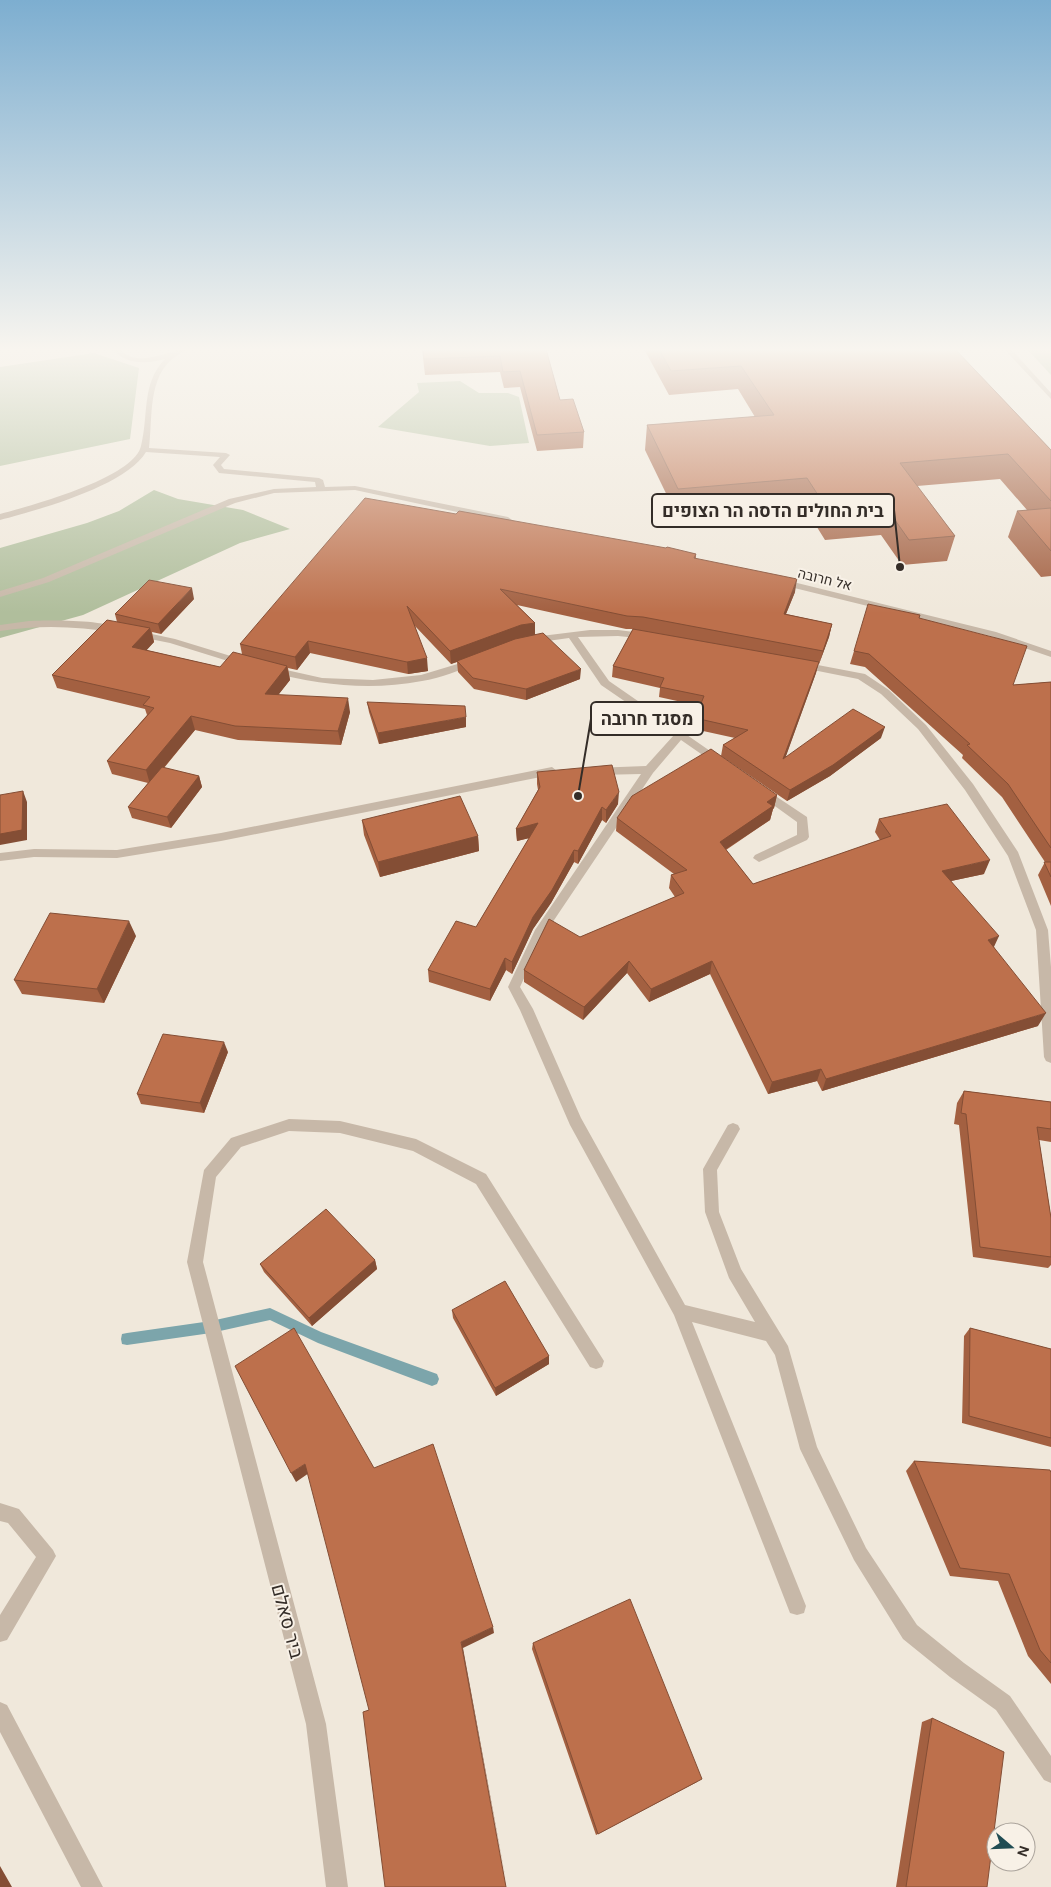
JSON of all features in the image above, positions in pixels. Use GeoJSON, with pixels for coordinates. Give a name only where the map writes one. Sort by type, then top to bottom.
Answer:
{"type":"FeatureCollection","features":[{"type":"Feature","properties":{"kind":"street"},"geometry":{"type":"LineString","coordinates":[[0,517],[50,504],[110,478],[134,463],[145,450],[146,437]]}},
{"type":"Feature","properties":{"kind":"street"},"geometry":{"type":"LineString","coordinates":[[145,450],[226,455],[217,465],[222,471],[319,480],[321,489]]}},
{"type":"Feature","properties":{"kind":"street"},"geometry":{"type":"LineString","coordinates":[[0,594],[46,580],[232,501],[274,491],[355,488],[519,522]]}},
{"type":"Feature","properties":{"kind":"street","name":"אל חרובה"},"geometry":{"type":"LineString","coordinates":[[770,580],[993,634],[1051,654]]}},
{"type":"Feature","properties":{"kind":"street"},"geometry":{"type":"LineString","coordinates":[[0,628],[29,623],[95,626],[172,641],[260,667],[322,681],[374,683],[422,678],[482,659]]}},
{"type":"Feature","properties":{"kind":"street"},"geometry":{"type":"LineString","coordinates":[[525,642],[571,634],[601,632],[660,638]]}},
{"type":"Feature","properties":{"kind":"street"},"geometry":{"type":"LineString","coordinates":[[571,634],[605,683],[730,768]]}},
{"type":"Feature","properties":{"kind":"street"},"geometry":{"type":"LineString","coordinates":[[794,663],[861,676],[885,692],[922,727],[969,787],[1014,855],[1042,930],[1051,1057]]}},
{"type":"Feature","properties":{"kind":"street"},"geometry":{"type":"LineString","coordinates":[[681,734],[649,770],[539,932],[514,987],[526,1009],[574,1121],[680,1311],[797,1606]]}},
{"type":"Feature","properties":{"kind":"street"},"geometry":{"type":"LineString","coordinates":[[589,771],[649,770]]}},
{"type":"Feature","properties":{"kind":"street"},"geometry":{"type":"LineString","coordinates":[[0,857],[34,853],[117,854],[221,837],[550,771],[560,771]]}},
{"type":"Feature","properties":{"kind":"street"},"geometry":{"type":"LineString","coordinates":[[755,785],[803,820],[803,837],[759,858]]}},
{"type":"Feature","properties":{"kind":"street","name":"ביר סאלם"},"geometry":{"type":"LineString","coordinates":[[337,1887],[316,1724],[195,1262],[209,1175],[236,1142],[289,1124],[340,1127],[416,1145],[481,1179],[596,1361]]}},
{"type":"Feature","properties":{"kind":"street"},"geometry":{"type":"LineString","coordinates":[[733,1129],[710,1169],[712,1212],[735,1273],[782,1352],[809,1449],[860,1554],[910,1632],[956,1670],[1003,1703],[1051,1773]]}},
{"type":"Feature","properties":{"kind":"street"},"geometry":{"type":"LineString","coordinates":[[680,1311],[771,1334]]}},
{"type":"Feature","properties":{"kind":"street"},"geometry":{"type":"LineString","coordinates":[[0,1512],[13,1515],[47,1556],[0,1633]]}},
{"type":"Feature","properties":{"kind":"street"},"geometry":{"type":"LineString","coordinates":[[0,1712],[92,1887]]}},
{"type":"Feature","properties":{"kind":"green space"},"geometry":{"type":"Polygon","coordinates":[[[0,437],[130,437],[130,439],[0,466],[0,437]]]}},
{"type":"Feature","properties":{"kind":"green space"},"geometry":{"type":"Polygon","coordinates":[[[437,437],[528,437],[529,443],[490,446],[437,437]]]}},
{"type":"Feature","properties":{"kind":"green space"},"geometry":{"type":"Polygon","coordinates":[[[154,490],[178,499],[243,510],[290,529],[240,543],[83,615],[0,638],[0,548],[87,523],[119,511],[154,490]]]}},
{"type":"Feature","properties":{"kind":"building"},"geometry":{"type":"Polygon","coordinates":[[[653,437],[1039,437],[1051,450],[1051,501],[1008,454],[900,463],[955,536],[909,540],[888,510],[831,515],[807,478],[678,489],[653,437]]]}},
{"type":"Feature","properties":{"kind":"building"},"geometry":{"type":"Polygon","coordinates":[[[365,498],[456,514],[459,511],[667,547],[696,554],[694,558],[797,579],[784,614],[832,624],[823,651],[643,617],[627,616],[500,589],[535,623],[521,625],[450,651],[407,606],[427,658],[407,662],[308,641],[295,657],[240,644],[365,498]]]}},
{"type":"Feature","properties":{"kind":"building"},"geometry":{"type":"Polygon","coordinates":[[[1051,508],[1051,551],[1017,511],[1051,508]]]}},
{"type":"Feature","properties":{"kind":"building"},"geometry":{"type":"Polygon","coordinates":[[[149,580],[192,588],[158,624],[115,614],[149,580]]]}},
{"type":"Feature","properties":{"kind":"building"},"geometry":{"type":"Polygon","coordinates":[[[868,604],[920,615],[919,618],[1027,646],[1013,685],[1051,682],[1051,848],[1008,784],[967,745],[970,744],[869,654],[854,651],[868,604]]]}},
{"type":"Feature","properties":{"kind":"building"},"geometry":{"type":"Polygon","coordinates":[[[107,620],[150,628],[132,647],[220,667],[233,652],[287,666],[265,694],[348,698],[338,731],[235,726],[191,716],[146,770],[107,761],[154,708],[143,705],[150,697],[52,675],[107,620]]]}},
{"type":"Feature","properties":{"kind":"building"},"geometry":{"type":"Polygon","coordinates":[[[633,629],[819,662],[783,759],[853,709],[885,727],[833,765],[790,790],[723,745],[748,730],[695,718],[704,696],[660,687],[664,678],[613,666],[633,629]]]}},
{"type":"Feature","properties":{"kind":"building"},"geometry":{"type":"Polygon","coordinates":[[[543,633],[581,669],[526,689],[473,678],[457,661],[515,639],[543,633]]]}},
{"type":"Feature","properties":{"kind":"building"},"geometry":{"type":"Polygon","coordinates":[[[367,702],[465,706],[466,717],[378,733],[367,702]]]}},
{"type":"Feature","properties":{"kind":"building"},"geometry":{"type":"Polygon","coordinates":[[[711,749],[777,795],[767,802],[773,806],[720,842],[753,884],[891,836],[879,819],[947,804],[990,860],[942,871],[999,936],[988,940],[1046,1013],[826,1079],[821,1069],[772,1082],[712,961],[651,989],[629,961],[584,1007],[524,970],[549,919],[580,937],[684,893],[671,875],[687,870],[617,818],[632,796],[711,749]]]}},
{"type":"Feature","properties":{"kind":"building"},"geometry":{"type":"Polygon","coordinates":[[[612,765],[619,792],[606,810],[602,807],[578,851],[574,850],[552,890],[533,917],[512,962],[505,958],[490,989],[428,970],[456,921],[476,927],[538,823],[516,829],[540,787],[537,772],[612,765]]]}},
{"type":"Feature","properties":{"kind":"building"},"geometry":{"type":"Polygon","coordinates":[[[162,767],[199,776],[167,817],[128,807],[162,767]]]}},
{"type":"Feature","properties":{"kind":"building"},"geometry":{"type":"Polygon","coordinates":[[[23,791],[22,830],[0,834],[0,795],[23,791]]]}},
{"type":"Feature","properties":{"kind":"building"},"geometry":{"type":"Polygon","coordinates":[[[460,796],[478,836],[378,862],[362,820],[460,796]]]}},
{"type":"Feature","properties":{"kind":"building"},"geometry":{"type":"Polygon","coordinates":[[[1044,862],[1051,862],[1051,877],[1044,862]]]}},
{"type":"Feature","properties":{"kind":"building"},"geometry":{"type":"Polygon","coordinates":[[[50,913],[129,921],[97,989],[14,980],[50,913]]]}},
{"type":"Feature","properties":{"kind":"building"},"geometry":{"type":"Polygon","coordinates":[[[163,1034],[224,1042],[200,1103],[137,1094],[163,1034]]]}},
{"type":"Feature","properties":{"kind":"building"},"geometry":{"type":"Polygon","coordinates":[[[964,1091],[1051,1102],[1051,1129],[1037,1127],[1051,1218],[1051,1257],[980,1247],[966,1114],[961,1113],[964,1091]]]}},
{"type":"Feature","properties":{"kind":"building"},"geometry":{"type":"Polygon","coordinates":[[[326,1209],[375,1260],[309,1318],[260,1264],[326,1209]]]}},
{"type":"Feature","properties":{"kind":"building"},"geometry":{"type":"Polygon","coordinates":[[[505,1281],[549,1356],[495,1388],[452,1310],[505,1281]]]}},
{"type":"Feature","properties":{"kind":"building"},"geometry":{"type":"Polygon","coordinates":[[[294,1328],[374,1468],[433,1444],[493,1627],[461,1642],[506,1887],[385,1887],[363,1712],[369,1710],[305,1464],[291,1473],[235,1366],[294,1328]]]}},
{"type":"Feature","properties":{"kind":"building"},"geometry":{"type":"Polygon","coordinates":[[[970,1328],[1051,1349],[1051,1438],[969,1416],[970,1328]]]}},
{"type":"Feature","properties":{"kind":"building"},"geometry":{"type":"Polygon","coordinates":[[[914,1461],[1050,1470],[1051,1663],[1040,1650],[1009,1574],[960,1568],[914,1461]]]}},
{"type":"Feature","properties":{"kind":"building"},"geometry":{"type":"Polygon","coordinates":[[[630,1599],[702,1779],[598,1834],[533,1643],[630,1599]]]}},
{"type":"Feature","properties":{"kind":"building"},"geometry":{"type":"Polygon","coordinates":[[[932,1718],[1004,1752],[995,1822],[986,1822],[986,1872],[989,1872],[987,1887],[906,1887],[932,1718]]]}},
{"type":"Feature","properties":{"kind":"waterway"},"geometry":{"type":"LineString","coordinates":[[127,1339],[211,1327],[270,1314],[318,1337],[432,1379]]}},
{"type":"Feature","properties":{"kind":"place","name":"בית החולים הדסה הר הצופים"},"geometry":{"type":"Point","coordinates":[900,567]}},
{"type":"Feature","properties":{"kind":"place","name":"מסגד חרובה"},"geometry":{"type":"Point","coordinates":[578,796]}}]}
